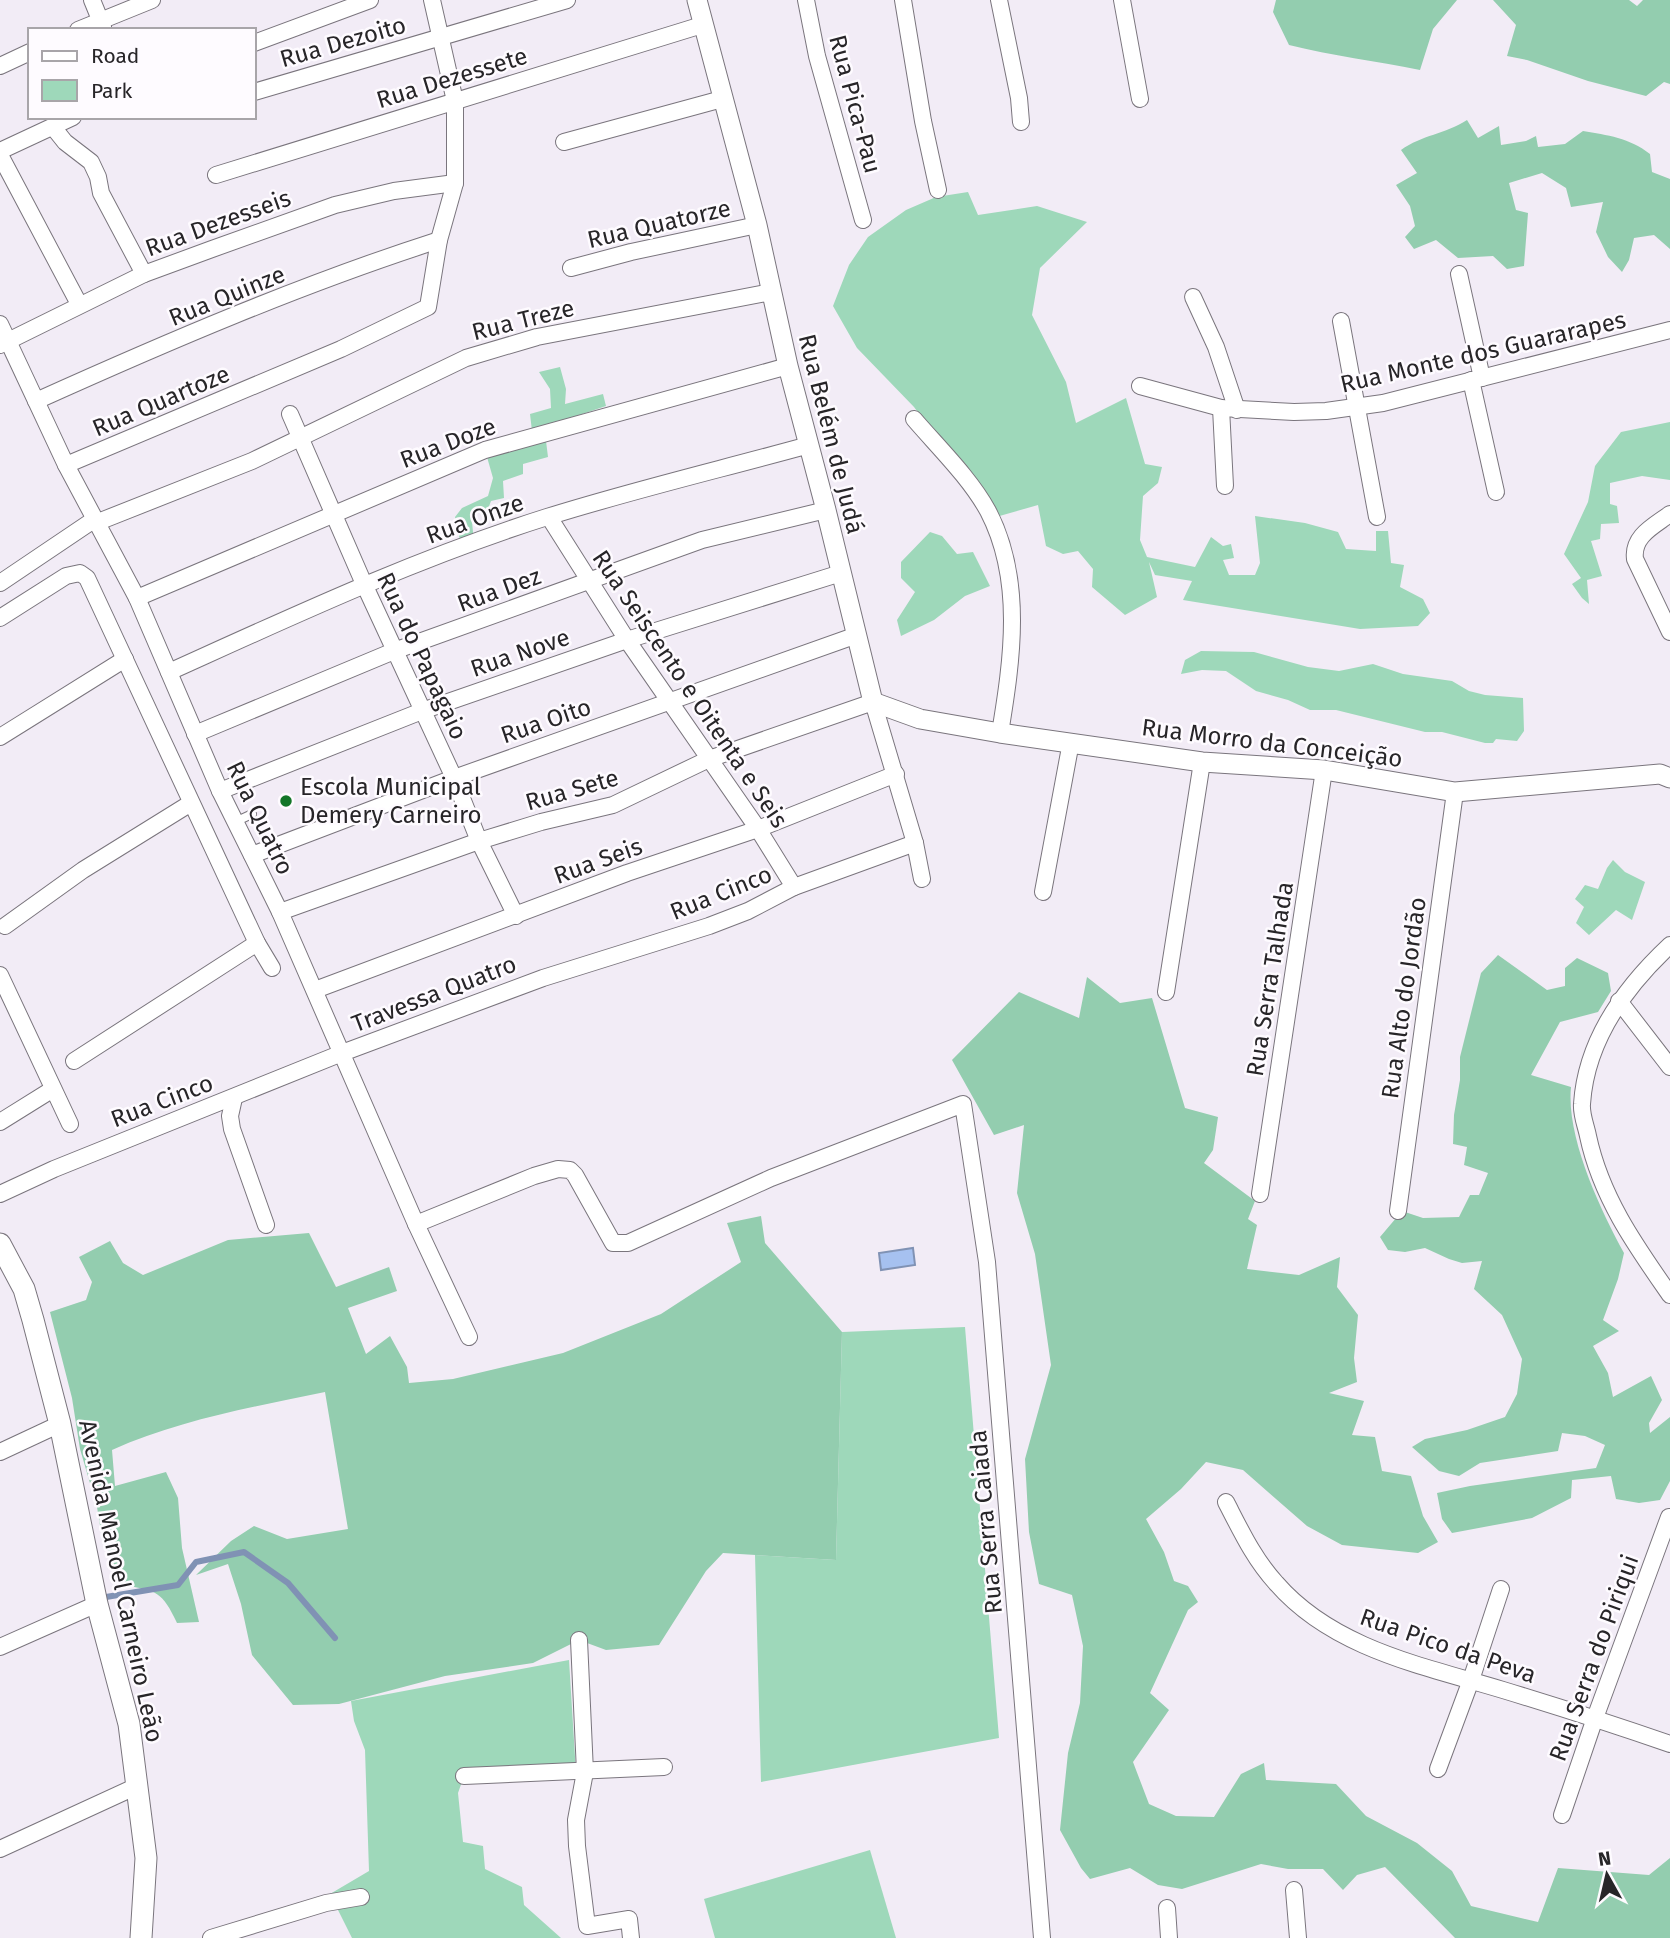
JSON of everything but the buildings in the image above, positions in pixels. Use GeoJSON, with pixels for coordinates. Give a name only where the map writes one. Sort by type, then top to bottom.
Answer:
{"type":"FeatureCollection","features":[{"type":"Feature","properties":{"kind":"main road","name":"Avenida Manoel Carneiro Leão"},"geometry":{"type":"LineString","coordinates":[[1,1247],[24,1289],[60,1424],[97,1604],[129,1724],[146,1858],[141,1938]]}},
{"type":"Feature","properties":{"kind":"street"},"geometry":{"type":"LineString","coordinates":[[92,0],[102,25],[152,0]]}},
{"type":"Feature","properties":{"kind":"street"},"geometry":{"type":"LineString","coordinates":[[256,42],[370,0]]}},
{"type":"Feature","properties":{"kind":"street"},"geometry":{"type":"LineString","coordinates":[[432,0],[455,101],[455,183],[439,240]]}},
{"type":"Feature","properties":{"kind":"street","name":"Rua Dezoito"},"geometry":{"type":"LineString","coordinates":[[256,91],[567,0]]}},
{"type":"Feature","properties":{"kind":"street","name":"Rua Belém de Judá"},"geometry":{"type":"LineString","coordinates":[[696,0],[757,225],[788,366],[873,702],[896,774],[922,879]]}},
{"type":"Feature","properties":{"kind":"street","name":"Rua Pica-Pau"},"geometry":{"type":"LineString","coordinates":[[806,0],[817,56],[863,220]]}},
{"type":"Feature","properties":{"kind":"street"},"geometry":{"type":"LineString","coordinates":[[903,0],[923,121],[938,190]]}},
{"type":"Feature","properties":{"kind":"street"},"geometry":{"type":"LineString","coordinates":[[999,0],[1019,99],[1021,122]]}},
{"type":"Feature","properties":{"kind":"street"},"geometry":{"type":"LineString","coordinates":[[1122,0],[1140,99]]}},
{"type":"Feature","properties":{"kind":"street","name":"Rua Dezessete"},"geometry":{"type":"LineString","coordinates":[[216,175],[702,25]]}},
{"type":"Feature","properties":{"kind":"street"},"geometry":{"type":"LineString","coordinates":[[0,66],[28,53]]}},
{"type":"Feature","properties":{"kind":"street"},"geometry":{"type":"LineString","coordinates":[[564,142],[722,99]]}},
{"type":"Feature","properties":{"kind":"street"},"geometry":{"type":"LineString","coordinates":[[69,119],[0,153],[79,304]]}},
{"type":"Feature","properties":{"kind":"street"},"geometry":{"type":"LineString","coordinates":[[53,127],[65,142],[91,162],[101,193],[144,274]]}},
{"type":"Feature","properties":{"kind":"street","name":"Rua Dezesseis"},"geometry":{"type":"LineString","coordinates":[[4,342],[144,274],[335,205],[394,191],[455,183]]}},
{"type":"Feature","properties":{"kind":"street","name":"Rua Quatorze"},"geometry":{"type":"LineString","coordinates":[[571,268],[757,225]]}},
{"type":"Feature","properties":{"kind":"street","name":"Rua Quartoze"},"geometry":{"type":"LineString","coordinates":[[66,466],[396,324],[428,307],[439,240]]}},
{"type":"Feature","properties":{"kind":"street","name":"Rua Quinze"},"geometry":{"type":"LineString","coordinates":[[36,401],[244,313],[439,240]]}},
{"type":"Feature","properties":{"kind":"street"},"geometry":{"type":"LineString","coordinates":[[1458,274],[1496,492]]}},
{"type":"Feature","properties":{"kind":"street","name":"Rua Treze"},"geometry":{"type":"LineString","coordinates":[[301,439],[466,358],[537,337],[771,292]]}},
{"type":"Feature","properties":{"kind":"street"},"geometry":{"type":"LineString","coordinates":[[1193,296],[1216,347],[1229,409],[1225,486]]}},
{"type":"Feature","properties":{"kind":"street"},"geometry":{"type":"LineString","coordinates":[[1340,321],[1377,517]]}},
{"type":"Feature","properties":{"kind":"street","name":"Rua Quatro"},"geometry":{"type":"LineString","coordinates":[[0,324],[4,342],[36,401],[66,466],[137,598],[220,790],[280,912],[416,1224],[469,1337]]}},
{"type":"Feature","properties":{"kind":"street","name":"Rua Monte dos Guararapes"},"geometry":{"type":"LineString","coordinates":[[1140,386],[1229,409],[1294,412],[1357,408],[1670,330]]}},
{"type":"Feature","properties":{"kind":"street","name":"Rua Doze"},"geometry":{"type":"LineString","coordinates":[[137,598],[485,450],[788,366]]}},
{"type":"Feature","properties":{"kind":"street","name":"Rua do Papagaio"},"geometry":{"type":"LineString","coordinates":[[290,414],[394,651],[516,916]]}},
{"type":"Feature","properties":{"kind":"street"},"geometry":{"type":"LineString","coordinates":[[914,419],[953,464],[987,510],[1004,548],[1013,612],[1010,670],[1000,733]]}},
{"type":"Feature","properties":{"kind":"street"},"geometry":{"type":"LineString","coordinates":[[0,583],[96,521],[241,466],[301,439]]}},
{"type":"Feature","properties":{"kind":"street","name":"Rua Onze"},"geometry":{"type":"LineString","coordinates":[[169,672],[364,584],[548,517],[808,445]]}},
{"type":"Feature","properties":{"kind":"street","name":"Rua Dez"},"geometry":{"type":"LineString","coordinates":[[195,734],[394,651],[702,540],[826,510]]}},
{"type":"Feature","properties":{"kind":"street"},"geometry":{"type":"LineString","coordinates":[[1670,514],[1635,543],[1634,550],[1635,559],[1670,632]]}},
{"type":"Feature","properties":{"kind":"street","name":"Rua Seiscento e Oitenta e Seis"},"geometry":{"type":"LineString","coordinates":[[548,517],[627,640],[758,829],[794,887]]}},
{"type":"Feature","properties":{"kind":"street"},"geometry":{"type":"LineString","coordinates":[[0,618],[66,576],[80,573],[87,578],[257,943],[272,968]]}},
{"type":"Feature","properties":{"kind":"street","name":"Rua Nove"},"geometry":{"type":"LineString","coordinates":[[220,790],[422,711],[627,640],[841,573]]}},
{"type":"Feature","properties":{"kind":"street","name":"Rua Oito"},"geometry":{"type":"LineString","coordinates":[[252,855],[453,778],[857,635]]}},
{"type":"Feature","properties":{"kind":"street"},"geometry":{"type":"LineString","coordinates":[[0,737],[125,659]]}},
{"type":"Feature","properties":{"kind":"street","name":"Rua Morro da Conceição"},"geometry":{"type":"LineString","coordinates":[[873,702],[920,719],[1000,733],[1202,762],[1324,770],[1455,792],[1660,774],[1670,778]]}},
{"type":"Feature","properties":{"kind":"street","name":"Rua Sete"},"geometry":{"type":"LineString","coordinates":[[280,912],[480,841],[541,822],[613,805],[709,759],[873,702]]}},
{"type":"Feature","properties":{"kind":"street"},"geometry":{"type":"LineString","coordinates":[[1043,892],[1071,742]]}},
{"type":"Feature","properties":{"kind":"street"},"geometry":{"type":"LineString","coordinates":[[1166,992],[1202,762]]}},
{"type":"Feature","properties":{"kind":"street","name":"Rua Serra Talhada"},"geometry":{"type":"LineString","coordinates":[[1261,1194],[1324,770]]}},
{"type":"Feature","properties":{"kind":"street","name":"Rua Seis"},"geometry":{"type":"LineString","coordinates":[[315,990],[627,873],[758,829],[896,774]]}},
{"type":"Feature","properties":{"kind":"street","name":"Rua Alto do Jordão"},"geometry":{"type":"LineString","coordinates":[[1398,1211],[1455,792]]}},
{"type":"Feature","properties":{"kind":"street"},"geometry":{"type":"LineString","coordinates":[[5,926],[83,870],[191,803]]}},
{"type":"Feature","properties":{"kind":"street","name":"Rua Cinco"},"geometry":{"type":"LineString","coordinates":[[542,978],[709,926],[748,911],[794,887],[915,843]]}},
{"type":"Feature","properties":{"kind":"street"},"geometry":{"type":"LineString","coordinates":[[75,1061],[257,943]]}},
{"type":"Feature","properties":{"kind":"street"},"geometry":{"type":"LineString","coordinates":[[1670,945],[1619,1001],[1590,1060],[1582,1107],[1591,1148],[1605,1190],[1625,1230],[1670,1296]]}},
{"type":"Feature","properties":{"kind":"street"},"geometry":{"type":"LineString","coordinates":[[0,975],[71,1124]]}},
{"type":"Feature","properties":{"kind":"street","name":"Travessa Quatro"},"geometry":{"type":"LineString","coordinates":[[342,1053],[542,978]]}},
{"type":"Feature","properties":{"kind":"street"},"geometry":{"type":"LineString","coordinates":[[1619,1001],[1670,1067]]}},
{"type":"Feature","properties":{"kind":"street","name":"Rua Cinco"},"geometry":{"type":"LineString","coordinates":[[0,1194],[54,1169],[342,1053]]}},
{"type":"Feature","properties":{"kind":"street"},"geometry":{"type":"LineString","coordinates":[[0,1122],[53,1089]]}},
{"type":"Feature","properties":{"kind":"street"},"geometry":{"type":"LineString","coordinates":[[234,1098],[230,1116],[232,1129],[265,1225]]}},
{"type":"Feature","properties":{"kind":"street","name":"Rua Serra Caiada"},"geometry":{"type":"LineString","coordinates":[[416,1224],[534,1176],[558,1169],[570,1170],[614,1243],[628,1243],[771,1178],[963,1104],[987,1262],[1042,1938]]}},
{"type":"Feature","properties":{"kind":"street"},"geometry":{"type":"LineString","coordinates":[[0,1452],[60,1424]]}},
{"type":"Feature","properties":{"kind":"street","name":"Rua Pico da Peva"},"geometry":{"type":"LineString","coordinates":[[1226,1502],[1250,1550],[1277,1585],[1309,1613],[1353,1642],[1670,1744]]}},
{"type":"Feature","properties":{"kind":"street","name":"Rua Serra do Piriqui"},"geometry":{"type":"LineString","coordinates":[[1562,1815],[1669,1517]]}},
{"type":"Feature","properties":{"kind":"street"},"geometry":{"type":"LineString","coordinates":[[1438,1769],[1501,1589]]}},
{"type":"Feature","properties":{"kind":"street"},"geometry":{"type":"LineString","coordinates":[[0,1647],[97,1604]]}},
{"type":"Feature","properties":{"kind":"street"},"geometry":{"type":"LineString","coordinates":[[579,1640],[585,1772],[576,1820],[587,1926],[629,1919],[631,1938]]}},
{"type":"Feature","properties":{"kind":"street"},"geometry":{"type":"LineString","coordinates":[[464,1776],[664,1767]]}},
{"type":"Feature","properties":{"kind":"street"},"geometry":{"type":"LineString","coordinates":[[0,1849],[137,1786]]}},
{"type":"Feature","properties":{"kind":"street"},"geometry":{"type":"LineString","coordinates":[[1294,1890],[1298,1938]]}},
{"type":"Feature","properties":{"kind":"street"},"geometry":{"type":"LineString","coordinates":[[211,1938],[326,1903],[361,1896]]}},
{"type":"Feature","properties":{"kind":"street"},"geometry":{"type":"LineString","coordinates":[[1167,1908],[1169,1938]]}},
{"type":"Feature","properties":{"kind":"lane"},"geometry":{"type":"LineString","coordinates":[[237,821],[252,814]]}},
{"type":"Feature","properties":{"kind":"green space"},"geometry":{"type":"Polygon","coordinates":[[[1276,0],[1457,0],[1433,29],[1420,70],[1289,45],[1273,12],[1276,0]]]}},
{"type":"Feature","properties":{"kind":"green space"},"geometry":{"type":"Polygon","coordinates":[[[1493,0],[1629,0],[1637,6],[1643,0],[1670,0],[1670,84],[1664,82],[1646,96],[1507,56],[1516,25],[1493,0]]]}},
{"type":"Feature","properties":{"kind":"green space"},"geometry":{"type":"Polygon","coordinates":[[[1467,120],[1478,138],[1499,126],[1501,145],[1526,141],[1536,136],[1538,147],[1565,144],[1583,131],[1618,138],[1650,154],[1652,172],[1670,179],[1670,249],[1654,235],[1634,238],[1629,260],[1622,272],[1608,257],[1596,232],[1603,202],[1571,207],[1566,188],[1542,173],[1509,183],[1516,210],[1528,213],[1524,266],[1507,269],[1493,256],[1458,258],[1436,240],[1414,249],[1405,237],[1415,226],[1410,206],[1396,185],[1417,173],[1401,150],[1467,120]]]}},
{"type":"Feature","properties":{"kind":"green space"},"geometry":{"type":"Polygon","coordinates":[[[968,192],[978,215],[1037,206],[1087,222],[1040,268],[1032,315],[1066,382],[1076,423],[1126,398],[1145,464],[1162,467],[1158,483],[1143,496],[1140,540],[1147,557],[1195,567],[1211,537],[1223,546],[1231,544],[1234,558],[1223,560],[1229,575],[1255,575],[1260,563],[1255,516],[1305,523],[1338,532],[1346,549],[1376,551],[1376,531],[1388,531],[1391,563],[1404,565],[1400,587],[1423,599],[1430,613],[1418,626],[1360,629],[1183,600],[1192,581],[1155,575],[1149,562],[1157,597],[1125,615],[1092,587],[1093,569],[1078,551],[1063,554],[1046,546],[1038,505],[996,517],[914,407],[857,348],[833,306],[849,265],[868,237],[906,210],[936,197],[968,192]]]}},
{"type":"Feature","properties":{"kind":"green space"},"geometry":{"type":"Polygon","coordinates":[[[560,367],[566,389],[565,404],[603,394],[606,406],[532,431],[530,414],[551,408],[550,389],[539,372],[560,367]]]}},
{"type":"Feature","properties":{"kind":"green space"},"geometry":{"type":"Polygon","coordinates":[[[1670,422],[1670,480],[1642,476],[1610,483],[1610,504],[1617,506],[1619,523],[1601,524],[1600,539],[1591,541],[1602,576],[1587,580],[1589,604],[1572,584],[1581,578],[1564,554],[1588,502],[1595,466],[1621,432],[1670,422]]]}},
{"type":"Feature","properties":{"kind":"green space"},"geometry":{"type":"Polygon","coordinates":[[[545,433],[548,457],[523,464],[523,474],[503,481],[504,498],[491,501],[488,509],[471,511],[474,543],[461,545],[455,517],[462,508],[488,496],[493,478],[485,450],[545,433]]]}},
{"type":"Feature","properties":{"kind":"green space"},"geometry":{"type":"Polygon","coordinates":[[[930,532],[942,536],[957,554],[973,552],[990,586],[965,596],[934,620],[901,636],[897,620],[915,592],[901,578],[901,562],[930,532]]]}},
{"type":"Feature","properties":{"kind":"green space"},"geometry":{"type":"Polygon","coordinates":[[[1201,651],[1254,652],[1308,667],[1339,671],[1373,664],[1403,674],[1452,681],[1469,691],[1485,695],[1523,698],[1524,731],[1517,741],[1496,739],[1493,743],[1485,743],[1442,732],[1425,732],[1336,710],[1310,710],[1288,700],[1256,691],[1226,671],[1202,670],[1181,674],[1185,660],[1201,651]]]}},
{"type":"Feature","properties":{"kind":"green space"},"geometry":{"type":"Polygon","coordinates":[[[1613,860],[1625,872],[1645,882],[1632,920],[1616,910],[1589,935],[1576,923],[1584,907],[1575,899],[1585,885],[1598,889],[1613,860]]]}},
{"type":"Feature","properties":{"kind":"green space"},"geometry":{"type":"Polygon","coordinates":[[[1498,955],[1547,990],[1565,986],[1565,968],[1577,958],[1608,973],[1611,991],[1598,1012],[1560,1022],[1531,1075],[1571,1087],[1571,1107],[1579,1150],[1595,1194],[1624,1253],[1603,1320],[1619,1331],[1593,1346],[1608,1373],[1613,1397],[1651,1376],[1662,1400],[1649,1423],[1650,1433],[1670,1417],[1670,1481],[1660,1500],[1639,1503],[1616,1499],[1611,1476],[1572,1480],[1571,1498],[1532,1518],[1452,1533],[1442,1519],[1437,1493],[1596,1468],[1605,1445],[1585,1436],[1562,1433],[1558,1451],[1480,1463],[1459,1476],[1439,1471],[1412,1447],[1425,1439],[1467,1430],[1505,1417],[1517,1394],[1522,1359],[1502,1315],[1474,1289],[1482,1261],[1462,1263],[1425,1248],[1405,1252],[1388,1250],[1380,1237],[1402,1211],[1423,1218],[1459,1217],[1470,1195],[1479,1195],[1488,1173],[1464,1165],[1467,1147],[1453,1144],[1454,1115],[1460,1080],[1460,1057],[1481,973],[1498,955]]]}},
{"type":"Feature","properties":{"kind":"green space"},"geometry":{"type":"Polygon","coordinates":[[[1087,977],[1120,1003],[1152,998],[1185,1108],[1218,1117],[1213,1150],[1204,1163],[1255,1201],[1248,1219],[1257,1225],[1247,1269],[1299,1275],[1340,1257],[1337,1287],[1358,1315],[1354,1358],[1357,1382],[1329,1393],[1364,1401],[1352,1435],[1375,1437],[1382,1471],[1411,1476],[1423,1516],[1438,1542],[1418,1553],[1342,1545],[1307,1526],[1243,1470],[1206,1462],[1181,1489],[1146,1519],[1164,1552],[1174,1581],[1188,1586],[1198,1602],[1188,1610],[1150,1693],[1169,1710],[1133,1762],[1149,1804],[1176,1816],[1214,1817],[1241,1774],[1264,1763],[1266,1780],[1336,1784],[1366,1816],[1417,1843],[1452,1871],[1471,1906],[1538,1922],[1558,1868],[1649,1875],[1670,1858],[1670,1938],[1455,1938],[1385,1867],[1357,1875],[1343,1890],[1323,1869],[1288,1869],[1261,1864],[1182,1889],[1158,1885],[1130,1868],[1090,1879],[1081,1868],[1060,1830],[1068,1753],[1080,1703],[1083,1646],[1072,1595],[1039,1584],[1029,1532],[1025,1459],[1051,1365],[1035,1254],[1017,1193],[1024,1125],[994,1135],[952,1060],[1019,992],[1079,1018],[1087,977]]]}},
{"type":"Feature","properties":{"kind":"green space"},"geometry":{"type":"Polygon","coordinates":[[[761,1216],[765,1243],[842,1332],[836,1560],[723,1553],[706,1571],[659,1645],[606,1650],[579,1640],[533,1663],[445,1676],[339,1704],[293,1705],[252,1655],[241,1604],[228,1564],[196,1575],[231,1541],[254,1526],[287,1539],[348,1529],[325,1392],[190,1422],[112,1450],[115,1486],[166,1472],[178,1498],[182,1548],[199,1622],[177,1623],[167,1604],[157,1594],[123,1585],[102,1537],[50,1312],[86,1300],[92,1282],[79,1257],[110,1241],[123,1263],[143,1275],[228,1240],[309,1233],[336,1287],[389,1267],[397,1291],[348,1308],[366,1354],[390,1336],[407,1367],[409,1383],[453,1379],[563,1353],[661,1314],[741,1262],[727,1223],[761,1216]]]}},
{"type":"Feature","properties":{"kind":"green space"},"geometry":{"type":"Polygon","coordinates":[[[965,1327],[999,1738],[761,1782],[755,1555],[836,1560],[842,1332],[965,1327]]]}},
{"type":"Feature","properties":{"kind":"green space"},"geometry":{"type":"Polygon","coordinates":[[[569,1660],[576,1773],[464,1776],[458,1793],[463,1842],[483,1846],[485,1869],[522,1887],[524,1905],[561,1938],[352,1938],[330,1894],[369,1871],[365,1750],[354,1721],[351,1701],[569,1660]]]}},
{"type":"Feature","properties":{"kind":"green space"},"geometry":{"type":"Polygon","coordinates":[[[870,1850],[896,1938],[715,1938],[704,1899],[870,1850]]]}},
{"type":"Feature","properties":{"kind":"water"},"geometry":{"type":"Polygon","coordinates":[[[913,1248],[915,1265],[881,1270],[879,1253],[913,1248]]]}},
{"type":"Feature","properties":{"kind":"waterway"},"geometry":{"type":"LineString","coordinates":[[106,1597],[178,1585],[196,1562],[244,1552],[288,1583],[335,1638]]}},
{"type":"Feature","properties":{"kind":"place","name":"Escola Municipal Demery Carneiro"},"geometry":{"type":"Point","coordinates":[286,801]}}]}
